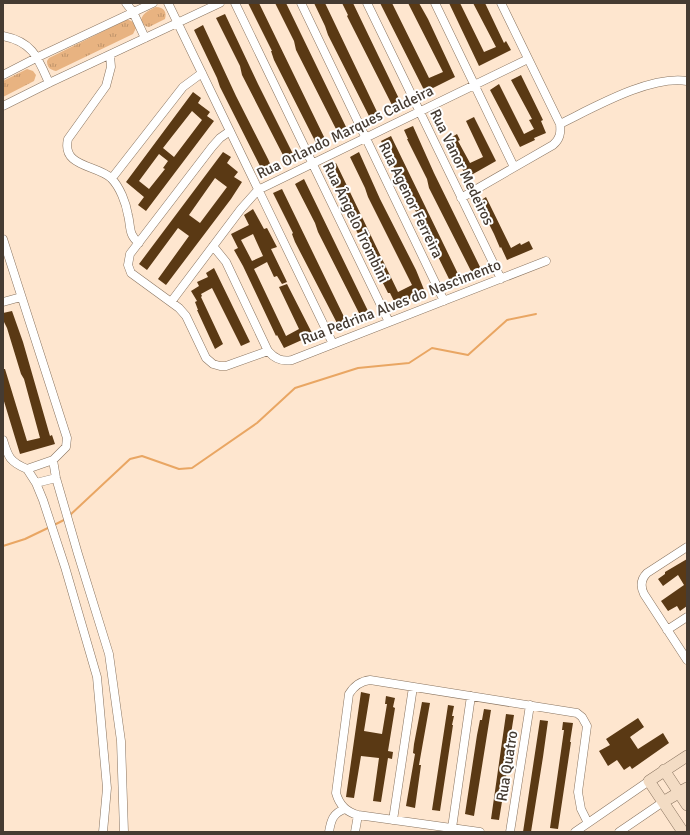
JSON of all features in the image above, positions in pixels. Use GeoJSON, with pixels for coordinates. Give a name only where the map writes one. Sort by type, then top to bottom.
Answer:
{"type":"FeatureCollection","features":[{"type":"Feature","properties":{"kind":"street"},"geometry":{"type":"LineString","coordinates":[[126,3],[133,12],[145,38]]}},
{"type":"Feature","properties":{"kind":"street"},"geometry":{"type":"LineString","coordinates":[[3,75],[153,3]]}},
{"type":"Feature","properties":{"kind":"street"},"geometry":{"type":"LineString","coordinates":[[168,3],[333,344]]}},
{"type":"Feature","properties":{"kind":"street"},"geometry":{"type":"LineString","coordinates":[[3,106],[220,3]]}},
{"type":"Feature","properties":{"kind":"street","name":"Rua Ângelo Trombini"},"geometry":{"type":"LineString","coordinates":[[235,3],[389,322]]}},
{"type":"Feature","properties":{"kind":"street","name":"Rua Agenor Ferreira"},"geometry":{"type":"LineString","coordinates":[[301,3],[444,301]]}},
{"type":"Feature","properties":{"kind":"street","name":"Rua Vanor Medeiros"},"geometry":{"type":"LineString","coordinates":[[367,3],[501,279]]}},
{"type":"Feature","properties":{"kind":"street"},"geometry":{"type":"LineString","coordinates":[[435,3],[514,168]]}},
{"type":"Feature","properties":{"kind":"street"},"geometry":{"type":"LineString","coordinates":[[462,198],[555,143],[560,134],[560,124],[501,3]]}},
{"type":"Feature","properties":{"kind":"street"},"geometry":{"type":"LineString","coordinates":[[3,36],[18,40],[29,47],[38,57],[49,83]]}},
{"type":"Feature","properties":{"kind":"street"},"geometry":{"type":"LineString","coordinates":[[110,55],[111,67],[106,86],[68,139],[68,152],[73,160],[112,178],[124,198],[130,232],[138,243]]}},
{"type":"Feature","properties":{"kind":"street","name":"Rua Orlando Marques Caldeira"},"geometry":{"type":"LineString","coordinates":[[171,302],[241,209],[258,190],[528,59]]}},
{"type":"Feature","properties":{"kind":"street"},"geometry":{"type":"LineString","coordinates":[[112,178],[184,87],[202,73]]}},
{"type":"Feature","properties":{"kind":"street"},"geometry":{"type":"LineString","coordinates":[[560,124],[629,91],[660,83],[687,81]]}},
{"type":"Feature","properties":{"kind":"street"},"geometry":{"type":"LineString","coordinates":[[213,246],[226,262],[268,351],[226,366],[214,364],[208,360],[204,355],[183,312],[131,273],[128,265],[129,257],[138,243],[212,146],[230,131]]}},
{"type":"Feature","properties":{"kind":"street"},"geometry":{"type":"LineString","coordinates":[[3,238],[67,438],[66,447],[53,460],[27,469]]}},
{"type":"Feature","properties":{"kind":"street","name":"Rua Pedrina Alves do Nascimento"},"geometry":{"type":"LineString","coordinates":[[268,351],[279,360],[288,361],[546,261]]}},
{"type":"Feature","properties":{"kind":"street"},"geometry":{"type":"LineString","coordinates":[[3,302],[22,297]]}},
{"type":"Feature","properties":{"kind":"street"},"geometry":{"type":"LineString","coordinates":[[3,440],[11,460],[13,463],[27,469],[36,483],[43,500],[97,677],[107,788],[103,832]]}},
{"type":"Feature","properties":{"kind":"street"},"geometry":{"type":"LineString","coordinates":[[53,460],[60,493],[109,654],[121,741],[124,832]]}},
{"type":"Feature","properties":{"kind":"street"},"geometry":{"type":"LineString","coordinates":[[36,483],[56,478]]}},
{"type":"Feature","properties":{"kind":"street"},"geometry":{"type":"LineString","coordinates":[[687,547],[647,573],[642,582],[643,592],[687,660]]}},
{"type":"Feature","properties":{"kind":"street"},"geometry":{"type":"LineString","coordinates":[[667,630],[687,617]]}},
{"type":"Feature","properties":{"kind":"street"},"geometry":{"type":"LineString","coordinates":[[480,832],[358,815],[345,809],[339,802],[336,793],[349,694],[356,685],[370,680],[574,711],[580,715],[587,726],[587,736],[578,792],[581,809],[588,823]]}},
{"type":"Feature","properties":{"kind":"street"},"geometry":{"type":"LineString","coordinates":[[393,820],[413,687]]}},
{"type":"Feature","properties":{"kind":"street"},"geometry":{"type":"LineString","coordinates":[[452,828],[471,696]]}},
{"type":"Feature","properties":{"kind":"street","name":"Rua Quatro"},"geometry":{"type":"LineString","coordinates":[[510,832],[530,705]]}},
{"type":"Feature","properties":{"kind":"street"},"geometry":{"type":"LineString","coordinates":[[575,832],[664,770],[687,756]]}},
{"type":"Feature","properties":{"kind":"street"},"geometry":{"type":"LineString","coordinates":[[664,770],[683,790],[687,805]]}},
{"type":"Feature","properties":{"kind":"street"},"geometry":{"type":"LineString","coordinates":[[649,781],[683,832]]}},
{"type":"Feature","properties":{"kind":"street"},"geometry":{"type":"LineString","coordinates":[[619,832],[683,790]]}},
{"type":"Feature","properties":{"kind":"street"},"geometry":{"type":"LineString","coordinates":[[329,832],[330,822],[334,815],[345,809]]}},
{"type":"Feature","properties":{"kind":"street"},"geometry":{"type":"LineString","coordinates":[[355,832],[358,815]]}},
{"type":"Feature","properties":{"kind":"green space"},"geometry":{"type":"Polygon","coordinates":[[[156,7],[164,10],[166,14],[165,19],[149,27],[145,26],[141,20],[143,15],[156,7]]]}},
{"type":"Feature","properties":{"kind":"green space"},"geometry":{"type":"Polygon","coordinates":[[[126,20],[133,22],[136,28],[133,34],[56,71],[48,67],[47,61],[49,58],[126,20]]]}},
{"type":"Feature","properties":{"kind":"green space"},"geometry":{"type":"Polygon","coordinates":[[[27,69],[33,71],[36,75],[34,81],[3,97],[3,81],[27,69]]]}},
{"type":"Feature","properties":{"kind":"building"},"geometry":{"type":"Polygon","coordinates":[[[248,3],[259,3],[326,141],[317,145],[274,60],[272,51],[248,3]]]}},
{"type":"Feature","properties":{"kind":"building"},"geometry":{"type":"Polygon","coordinates":[[[275,3],[286,3],[348,131],[339,135],[296,50],[294,41],[275,3]]]}},
{"type":"Feature","properties":{"kind":"building"},"geometry":{"type":"Polygon","coordinates":[[[314,3],[325,3],[379,116],[371,120],[328,35],[314,3]]]}},
{"type":"Feature","properties":{"kind":"building"},"geometry":{"type":"Polygon","coordinates":[[[342,3],[353,3],[402,105],[394,109],[347,16],[348,15],[342,3]]]}},
{"type":"Feature","properties":{"kind":"building"},"geometry":{"type":"Polygon","coordinates":[[[380,3],[392,3],[429,78],[443,72],[408,3],[419,3],[455,77],[425,92],[380,3]]]}},
{"type":"Feature","properties":{"kind":"building"},"geometry":{"type":"Polygon","coordinates":[[[449,3],[460,3],[484,52],[496,47],[473,3],[485,3],[504,43],[506,41],[511,50],[479,66],[449,3]]]}},
{"type":"Feature","properties":{"kind":"building"},"geometry":{"type":"Polygon","coordinates":[[[225,14],[294,156],[286,161],[242,75],[240,66],[216,18],[225,14]]]}},
{"type":"Feature","properties":{"kind":"building"},"geometry":{"type":"Polygon","coordinates":[[[203,25],[272,168],[263,172],[220,87],[194,30],[203,25]]]}},
{"type":"Feature","properties":{"kind":"building"},"geometry":{"type":"Polygon","coordinates":[[[521,75],[543,120],[541,121],[546,133],[534,138],[535,140],[520,147],[490,90],[499,84],[524,134],[534,129],[529,120],[532,119],[511,80],[521,75]]]}},
{"type":"Feature","properties":{"kind":"building"},"geometry":{"type":"Polygon","coordinates":[[[193,92],[201,98],[198,103],[210,112],[207,116],[214,121],[146,211],[138,205],[144,197],[126,182],[193,92]],[[192,111],[163,148],[174,157],[202,120],[192,111]],[[159,154],[139,181],[149,189],[165,169],[163,168],[168,161],[159,154]]]}},
{"type":"Feature","properties":{"kind":"building"},"geometry":{"type":"Polygon","coordinates":[[[474,117],[496,161],[466,178],[460,163],[447,140],[457,134],[460,140],[458,141],[470,163],[483,157],[466,121],[474,117]]]}},
{"type":"Feature","properties":{"kind":"building"},"geometry":{"type":"Polygon","coordinates":[[[413,126],[434,173],[481,269],[472,273],[429,188],[427,179],[407,139],[404,130],[413,126]]]}},
{"type":"Feature","properties":{"kind":"building"},"geometry":{"type":"Polygon","coordinates":[[[391,136],[460,278],[451,283],[381,141],[391,136]]]}},
{"type":"Feature","properties":{"kind":"building"},"geometry":{"type":"Polygon","coordinates":[[[223,152],[231,157],[227,163],[238,172],[234,177],[242,182],[231,199],[166,285],[158,279],[189,236],[178,228],[147,270],[139,264],[223,152]],[[215,178],[189,215],[200,223],[227,187],[215,178]]]}},
{"type":"Feature","properties":{"kind":"building"},"geometry":{"type":"Polygon","coordinates":[[[359,152],[380,199],[416,270],[425,292],[396,305],[390,293],[388,293],[356,230],[327,168],[336,163],[398,292],[412,285],[368,197],[350,157],[359,152]]]}},
{"type":"Feature","properties":{"kind":"building"},"geometry":{"type":"Polygon","coordinates":[[[304,179],[369,313],[361,317],[295,184],[304,179]]]}},
{"type":"Feature","properties":{"kind":"building"},"geometry":{"type":"Polygon","coordinates":[[[282,189],[347,323],[339,327],[295,242],[293,233],[273,193],[282,189]]]}},
{"type":"Feature","properties":{"kind":"building"},"geometry":{"type":"Polygon","coordinates":[[[486,197],[511,248],[520,243],[521,245],[529,241],[533,249],[507,260],[478,202],[486,197]]]}},
{"type":"Feature","properties":{"kind":"building"},"geometry":{"type":"Polygon","coordinates":[[[253,209],[264,229],[267,228],[277,247],[271,249],[287,282],[282,284],[277,276],[274,277],[267,262],[254,269],[286,336],[299,329],[279,287],[287,284],[313,335],[284,348],[277,335],[276,336],[234,250],[238,248],[231,234],[249,225],[244,215],[253,209]],[[253,234],[241,240],[252,261],[263,256],[253,234]]]}},
{"type":"Feature","properties":{"kind":"building"},"geometry":{"type":"Polygon","coordinates":[[[214,268],[250,342],[241,346],[212,288],[201,294],[201,297],[223,344],[215,349],[197,310],[195,302],[197,301],[191,291],[199,286],[197,282],[208,277],[206,273],[214,268]]]}},
{"type":"Feature","properties":{"kind":"building"},"geometry":{"type":"Polygon","coordinates":[[[12,311],[23,342],[50,436],[52,435],[55,444],[20,454],[3,398],[3,369],[5,369],[27,441],[40,438],[24,379],[3,320],[3,313],[12,311]]]}},
{"type":"Feature","properties":{"kind":"building"},"geometry":{"type":"Polygon","coordinates":[[[687,559],[687,606],[680,611],[677,606],[668,611],[661,601],[684,585],[678,575],[663,586],[658,579],[665,574],[665,572],[687,559]]]}},
{"type":"Feature","properties":{"kind":"building"},"geometry":{"type":"Polygon","coordinates":[[[361,692],[370,694],[364,731],[382,734],[387,704],[385,704],[386,696],[395,698],[393,707],[395,708],[388,751],[393,752],[392,759],[388,758],[381,802],[373,801],[379,758],[361,756],[354,798],[346,797],[361,692]]]}},
{"type":"Feature","properties":{"kind":"building"},"geometry":{"type":"Polygon","coordinates":[[[422,702],[430,703],[419,765],[421,765],[415,808],[406,806],[415,754],[413,753],[414,744],[422,702]]]}},
{"type":"Feature","properties":{"kind":"building"},"geometry":{"type":"Polygon","coordinates":[[[448,705],[454,706],[452,716],[454,716],[440,811],[432,810],[448,705]]]}},
{"type":"Feature","properties":{"kind":"building"},"geometry":{"type":"Polygon","coordinates":[[[484,709],[491,710],[474,816],[465,814],[477,735],[484,709]]]}},
{"type":"Feature","properties":{"kind":"building"},"geometry":{"type":"Polygon","coordinates":[[[506,714],[514,715],[511,734],[513,734],[499,820],[491,819],[506,714]]]}},
{"type":"Feature","properties":{"kind":"building"},"geometry":{"type":"Polygon","coordinates":[[[638,718],[644,727],[630,737],[638,749],[663,733],[669,743],[632,769],[630,766],[624,770],[617,760],[608,766],[599,751],[610,745],[606,739],[638,718]]]}},
{"type":"Feature","properties":{"kind":"building"},"geometry":{"type":"Polygon","coordinates":[[[540,720],[548,721],[543,757],[531,832],[523,832],[540,720]]]}},
{"type":"Feature","properties":{"kind":"building"},"geometry":{"type":"Polygon","coordinates":[[[563,722],[573,723],[558,829],[550,828],[564,730],[562,730],[563,722]]]}},
{"type":"Feature","properties":{"kind":"waterway"},"geometry":{"type":"LineString","coordinates":[[69,516],[130,459],[142,456],[179,469],[192,468],[257,423],[295,388],[358,368],[409,363],[432,348],[468,355],[507,320],[536,314]]}},
{"type":"Feature","properties":{"kind":"waterway"},"geometry":{"type":"LineString","coordinates":[[54,525],[66,519]]}},
{"type":"Feature","properties":{"kind":"waterway"},"geometry":{"type":"LineString","coordinates":[[3,546],[25,539],[50,527]]}}]}
